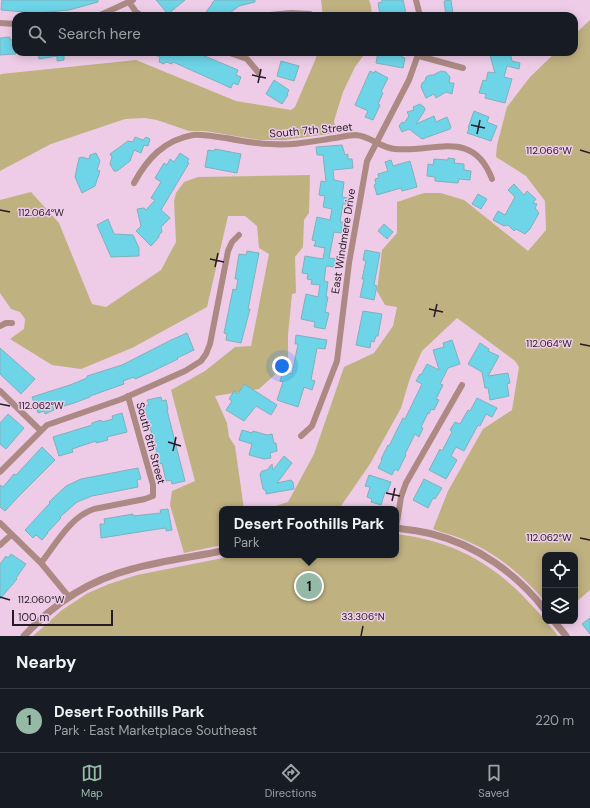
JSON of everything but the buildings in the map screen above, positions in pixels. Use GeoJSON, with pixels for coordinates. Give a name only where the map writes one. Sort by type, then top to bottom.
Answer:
{"type":"FeatureCollection","features":[{"type":"Feature","properties":{"kind":"street"},"geometry":{"type":"LineString","coordinates":[[416,0],[419,12]]}},
{"type":"Feature","properties":{"kind":"street"},"geometry":{"type":"LineString","coordinates":[[107,12],[131,1],[136,12]]}},
{"type":"Feature","properties":{"kind":"street"},"geometry":{"type":"LineString","coordinates":[[0,22],[12,24]]}},
{"type":"Feature","properties":{"kind":"street"},"geometry":{"type":"LineString","coordinates":[[238,56],[247,60],[258,72]]}},
{"type":"Feature","properties":{"kind":"street","name":"East Windmere Drive"},"geometry":{"type":"LineString","coordinates":[[301,436],[312,426],[336,361],[349,263],[365,170],[370,154],[409,80],[418,56]]}},
{"type":"Feature","properties":{"kind":"street"},"geometry":{"type":"LineString","coordinates":[[425,56],[463,68]]}},
{"type":"Feature","properties":{"kind":"street","name":"South 7th Street"},"geometry":{"type":"LineString","coordinates":[[134,183],[147,161],[157,152],[175,141],[192,135],[205,135],[273,145],[306,142],[349,135],[362,136],[386,147],[396,149],[442,146],[465,149],[484,160],[492,179]]}},
{"type":"Feature","properties":{"kind":"street"},"geometry":{"type":"LineString","coordinates":[[0,472],[47,425],[128,396],[194,366],[201,361],[210,344],[228,251],[232,242],[239,235]]}},
{"type":"Feature","properties":{"kind":"street"},"geometry":{"type":"LineString","coordinates":[[0,326],[6,323],[12,323]]}},
{"type":"Feature","properties":{"kind":"street"},"geometry":{"type":"LineString","coordinates":[[399,509],[401,497],[406,483],[462,385]]}},
{"type":"Feature","properties":{"kind":"street"},"geometry":{"type":"LineString","coordinates":[[0,391],[41,431]]}},
{"type":"Feature","properties":{"kind":"street","name":"South 8th Street"},"geometry":{"type":"LineString","coordinates":[[41,563],[79,516],[94,509],[145,499],[153,496],[154,485],[128,396]]}},
{"type":"Feature","properties":{"kind":"street"},"geometry":{"type":"LineString","coordinates":[[0,523],[41,563],[69,596]]}},
{"type":"Feature","properties":{"kind":"street"},"geometry":{"type":"LineString","coordinates":[[399,528],[433,534],[457,542],[476,552],[497,564],[533,595],[542,606]]}},
{"type":"Feature","properties":{"kind":"street"},"geometry":{"type":"LineString","coordinates":[[0,545],[11,534]]}},
{"type":"Feature","properties":{"kind":"street"},"geometry":{"type":"LineString","coordinates":[[24,636],[69,596],[103,579],[132,569],[219,552]]}},
{"type":"Feature","properties":{"kind":"street"},"geometry":{"type":"LineString","coordinates":[[556,624],[566,636]]}},
{"type":"Feature","properties":{"kind":"shaded area"},"geometry":{"type":"Polygon","coordinates":[[[321,0],[369,0],[372,12],[322,12],[321,0]]]}},
{"type":"Feature","properties":{"kind":"shaded area"},"geometry":{"type":"Polygon","coordinates":[[[590,20],[590,590],[578,600],[578,552],[542,552],[542,599],[508,565],[474,544],[433,529],[448,491],[483,429],[512,410],[519,367],[515,361],[457,318],[422,351],[410,378],[401,408],[370,464],[341,506],[275,506],[288,502],[314,454],[344,367],[374,353],[393,326],[397,307],[385,305],[377,291],[382,250],[397,233],[397,202],[424,193],[441,193],[464,200],[528,251],[546,230],[545,201],[526,176],[496,157],[497,145],[507,107],[530,77],[552,56],[578,56],[578,31],[590,20]]]}},
{"type":"Feature","properties":{"kind":"shaded area"},"geometry":{"type":"Polygon","coordinates":[[[316,56],[363,56],[355,67],[343,92],[334,121],[336,133],[285,140],[259,140],[205,131],[189,131],[157,120],[145,118],[125,119],[51,144],[0,171],[1,74],[136,60],[236,101],[291,110],[295,107],[316,56]]]}},
{"type":"Feature","properties":{"kind":"shaded area"},"geometry":{"type":"Polygon","coordinates":[[[310,175],[309,213],[304,220],[303,247],[295,257],[296,293],[292,294],[288,335],[288,363],[259,389],[215,396],[227,423],[229,437],[235,446],[244,506],[219,506],[219,546],[184,553],[170,505],[172,491],[195,481],[171,390],[205,371],[235,347],[251,346],[269,254],[259,248],[257,226],[245,216],[228,216],[207,307],[132,348],[81,369],[52,365],[10,339],[24,329],[25,319],[20,312],[11,309],[0,293],[0,200],[31,192],[59,223],[92,304],[106,307],[161,270],[176,242],[174,201],[176,193],[184,182],[198,177],[310,175]]]}},
{"type":"Feature","properties":{"kind":"shaded area"},"geometry":{"type":"Polygon","coordinates":[[[399,535],[423,539],[447,546],[469,555],[489,567],[524,597],[542,617],[542,624],[548,624],[558,636],[33,636],[62,610],[88,593],[109,584],[137,575],[223,558],[399,558],[399,535]]]}},
{"type":"Feature","properties":{"kind":"place","name":"Desert Foothills Park"},"geometry":{"type":"Point","coordinates":[309,586]}}]}
